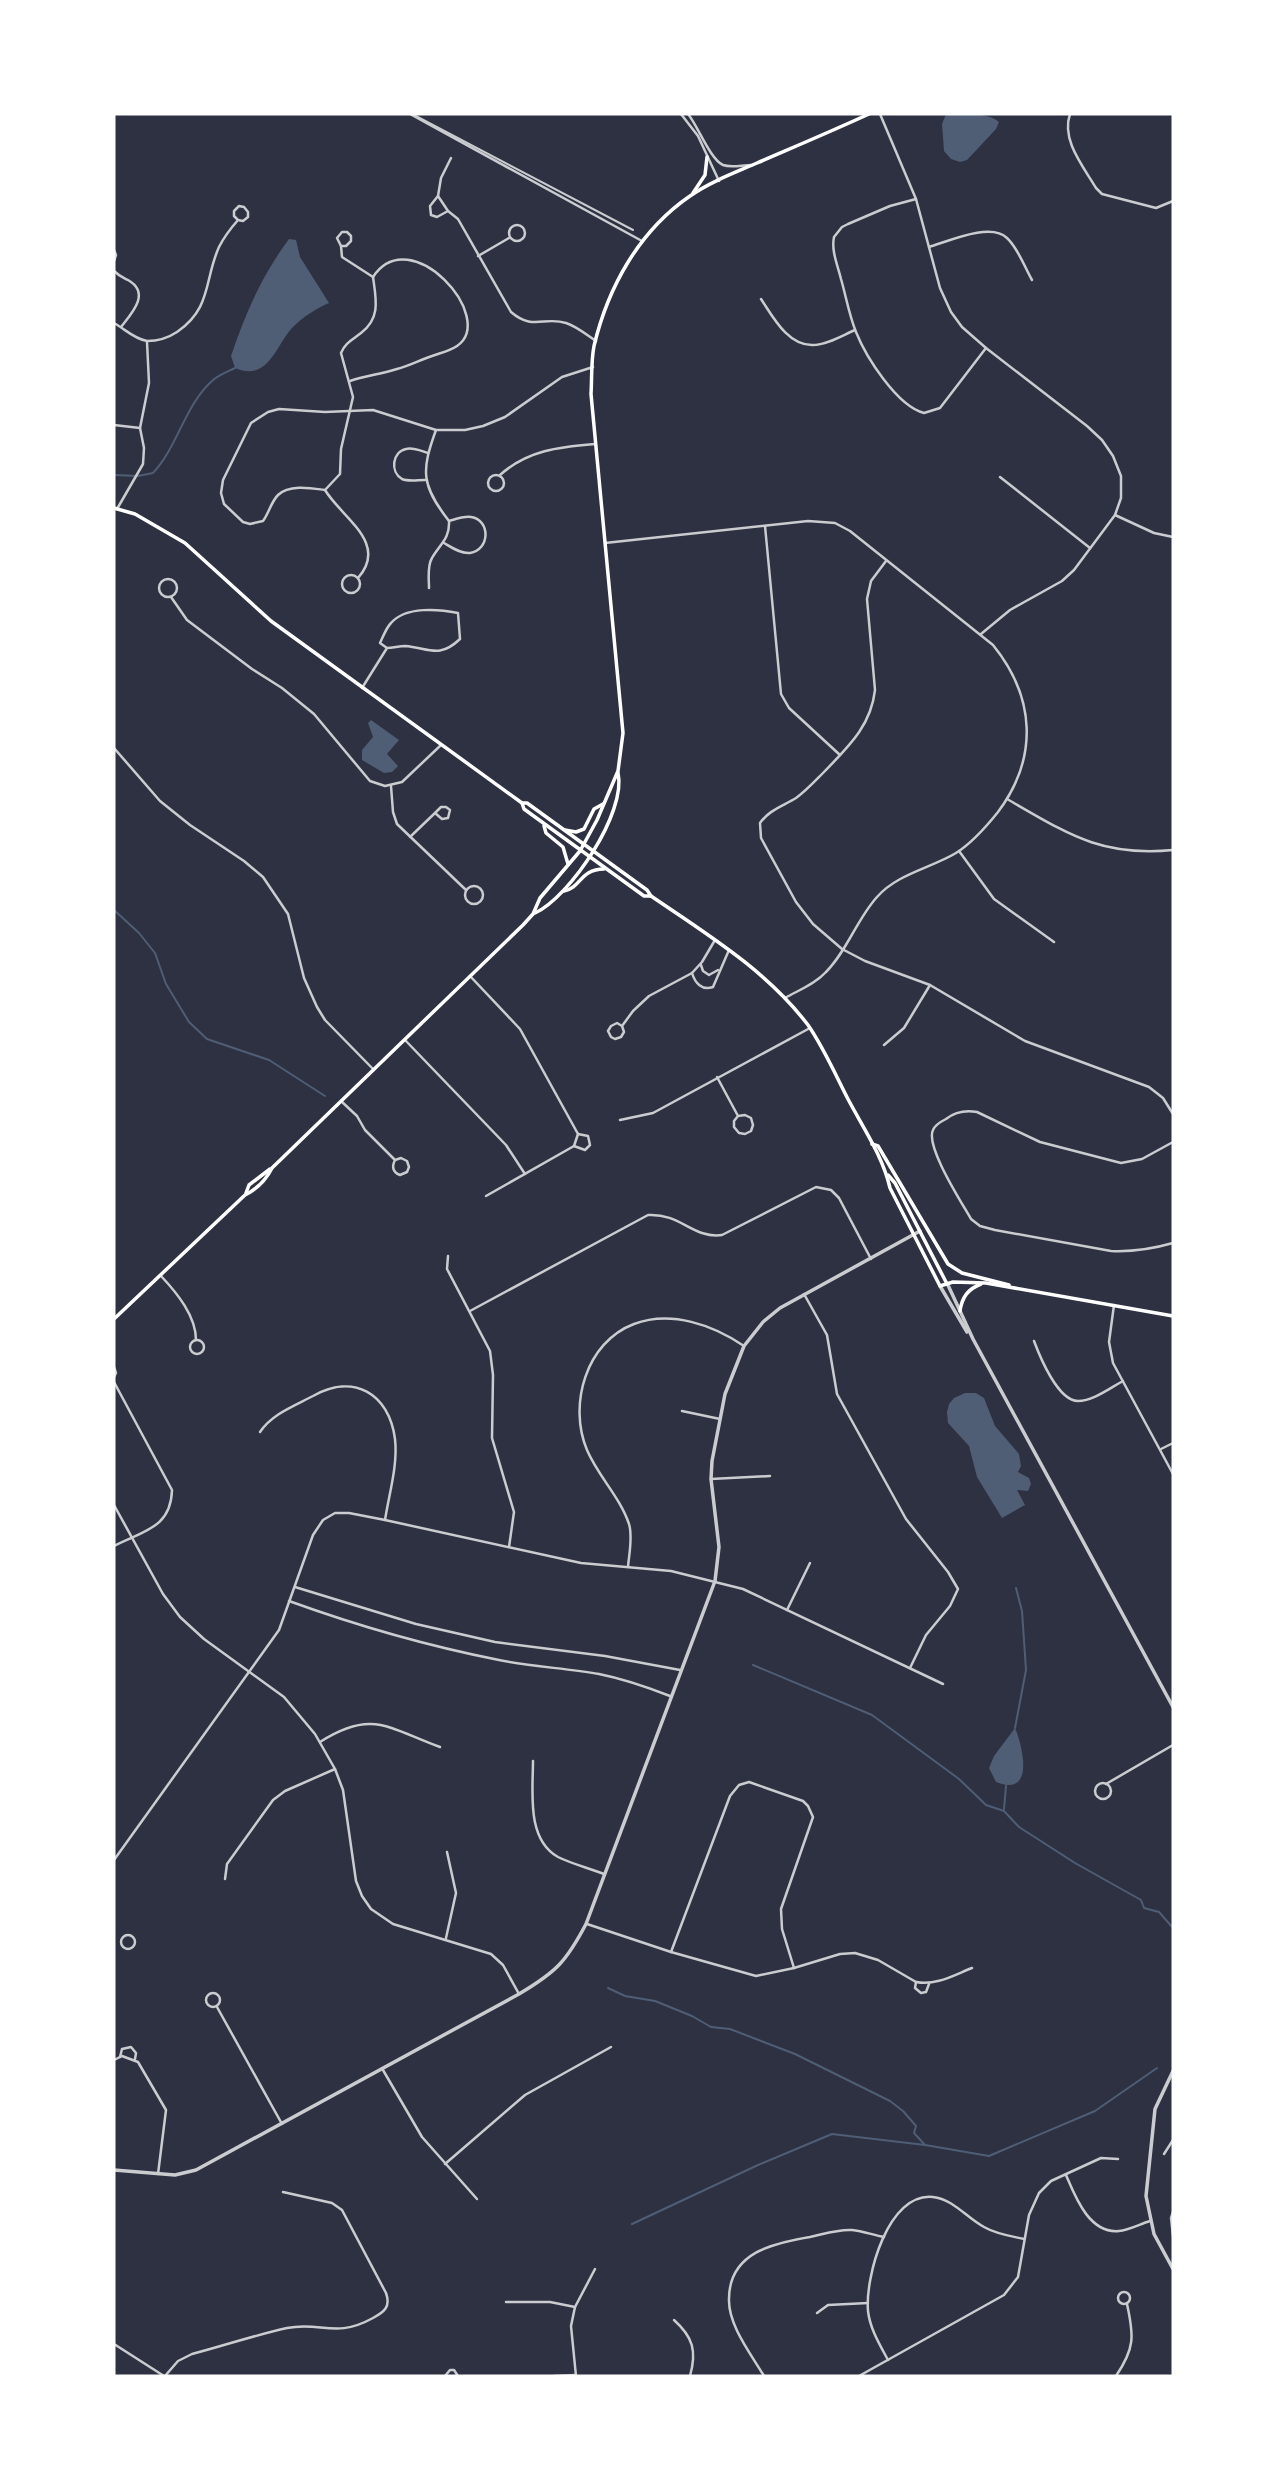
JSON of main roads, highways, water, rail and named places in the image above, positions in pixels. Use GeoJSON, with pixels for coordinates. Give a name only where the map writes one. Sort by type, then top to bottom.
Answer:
{"type":"FeatureCollection","features":[{"type":"Feature","properties":{"kind":"main road"},"geometry":{"type":"LineString","coordinates":[[533,914],[540,898],[584,845],[618,772],[623,733],[622,710],[591,394],[596,341],[621,274],[642,241],[659,222],[691,196],[754,164],[870,114]]}},
{"type":"Feature","properties":{"kind":"main road"},"geometry":{"type":"LineString","coordinates":[[691,196],[705,175],[707,157]]}},
{"type":"Feature","properties":{"kind":"main road"},"geometry":{"type":"LineString","coordinates":[[116,508],[135,514],[186,543],[271,621],[440,746],[522,803],[527,803],[760,973],[810,1028],[873,1144],[887,1174],[890,1188],[940,1286],[947,1283],[986,1283],[1173,1316]]}},
{"type":"Feature","properties":{"kind":"main road"},"geometry":{"type":"LineString","coordinates":[[114,1319],[245,1195],[253,1191],[272,1168],[533,914],[546,908],[562,891],[602,837],[621,785],[618,772]]}},
{"type":"Feature","properties":{"kind":"main road"},"geometry":{"type":"LineString","coordinates":[[522,803],[524,809],[587,857],[644,896],[652,896]]}},
{"type":"Feature","properties":{"kind":"main road"},"geometry":{"type":"LineString","coordinates":[[564,830],[576,832],[584,829],[594,809],[604,803]]}},
{"type":"Feature","properties":{"kind":"main road"},"geometry":{"type":"LineString","coordinates":[[544,824],[546,833],[563,847],[568,864]]}},
{"type":"Feature","properties":{"kind":"main road"},"geometry":{"type":"LineString","coordinates":[[562,891],[570,890],[588,872],[604,869]]}},
{"type":"Feature","properties":{"kind":"main road"},"geometry":{"type":"LineString","coordinates":[[873,1144],[878,1146],[948,1264],[962,1273],[1028,1290]]}},
{"type":"Feature","properties":{"kind":"main road"},"geometry":{"type":"LineString","coordinates":[[887,1174],[895,1183],[947,1283]]}},
{"type":"Feature","properties":{"kind":"main road"},"geometry":{"type":"LineString","coordinates":[[960,1311],[963,1298],[970,1290],[986,1283]]}},
{"type":"Feature","properties":{"kind":"water"},"geometry":{"type":"Polygon","coordinates":[[[946,114],[981,115],[999,122],[996,129],[967,160],[960,162],[951,159],[944,151],[942,124],[946,114]]]}},
{"type":"Feature","properties":{"kind":"water"},"geometry":{"type":"Polygon","coordinates":[[[289,239],[296,240],[300,257],[329,303],[300,320],[263,367],[246,371],[235,368],[231,356],[248,310],[262,281],[289,239]]]}},
{"type":"Feature","properties":{"kind":"water"},"geometry":{"type":"Polygon","coordinates":[[[371,720],[399,740],[387,754],[398,766],[392,772],[384,773],[362,760],[362,750],[373,737],[368,723],[371,720]]]}},
{"type":"Feature","properties":{"kind":"water"},"geometry":{"type":"Polygon","coordinates":[[[965,1393],[976,1393],[984,1398],[995,1426],[1019,1454],[1021,1466],[1018,1472],[1029,1478],[1031,1484],[1028,1491],[1017,1490],[1025,1505],[1002,1518],[977,1477],[969,1446],[948,1423],[949,1404],[954,1398],[965,1393]]]}},
{"type":"Feature","properties":{"kind":"water"},"geometry":{"type":"Polygon","coordinates":[[[1015,1728],[1021,1747],[1023,1768],[1017,1783],[1008,1785],[996,1782],[989,1768],[994,1756],[1015,1728]]]}},
{"type":"Feature","properties":{"kind":"waterway"},"geometry":{"type":"LineString","coordinates":[[114,475],[138,476],[153,473],[169,451],[203,391],[217,377],[235,368]]}},
{"type":"Feature","properties":{"kind":"waterway"},"geometry":{"type":"LineString","coordinates":[[114,910],[139,933],[155,953],[166,984],[189,1022],[207,1039],[269,1060],[325,1096]]}},
{"type":"Feature","properties":{"kind":"waterway"},"geometry":{"type":"LineString","coordinates":[[1015,1728],[1026,1670],[1022,1611],[1016,1588]]}},
{"type":"Feature","properties":{"kind":"waterway"},"geometry":{"type":"LineString","coordinates":[[753,1665],[872,1715],[959,1779],[986,1805],[1004,1811],[1019,1827],[1075,1863],[1141,1900],[1144,1908],[1159,1912],[1173,1928]]}},
{"type":"Feature","properties":{"kind":"waterway"},"geometry":{"type":"LineString","coordinates":[[1004,1809],[1006,1786]]}},
{"type":"Feature","properties":{"kind":"waterway"},"geometry":{"type":"LineString","coordinates":[[608,1988],[625,1996],[655,2001],[711,2027],[730,2029],[795,2054],[890,2101],[916,2126],[914,2133],[925,2145]]}},
{"type":"Feature","properties":{"kind":"waterway"},"geometry":{"type":"LineString","coordinates":[[632,2224],[832,2134],[989,2156],[1095,2111],[1157,2068]]}}]}
